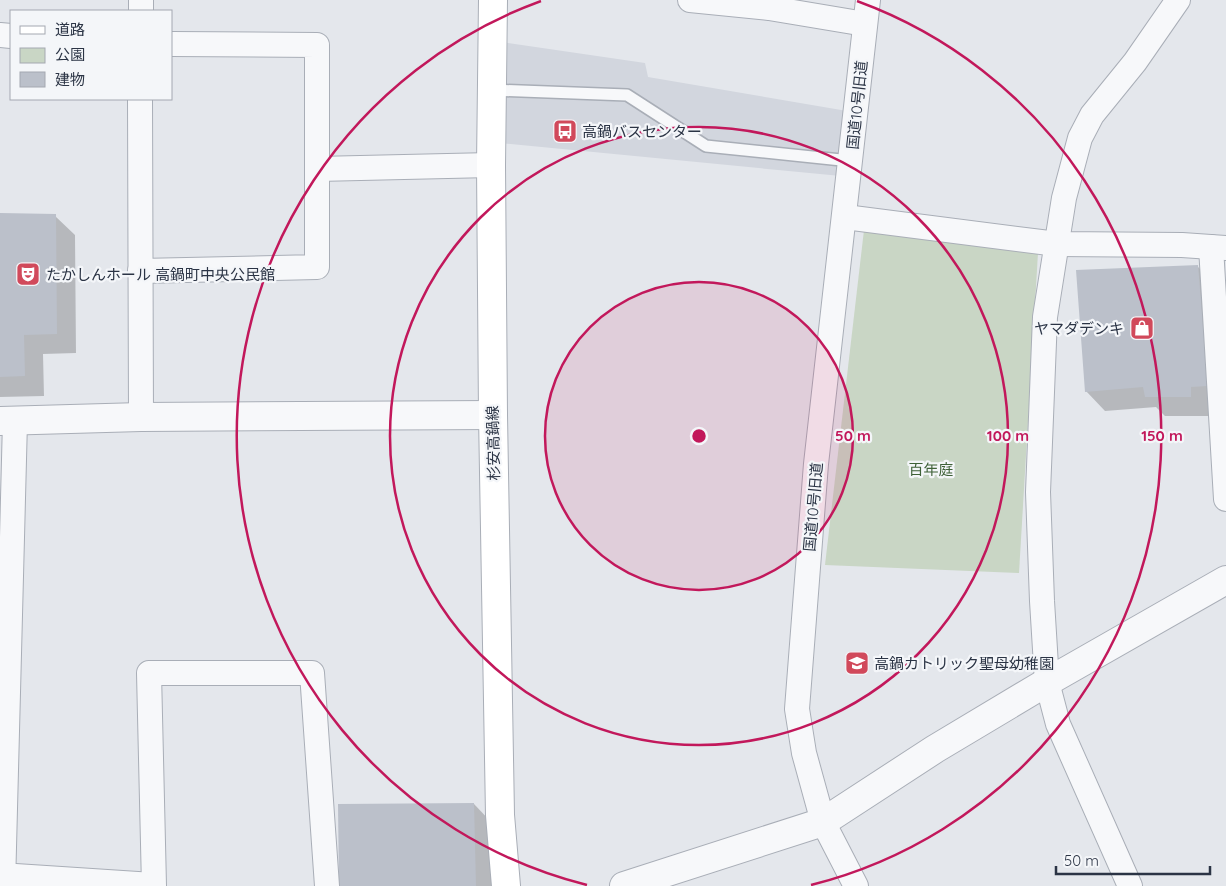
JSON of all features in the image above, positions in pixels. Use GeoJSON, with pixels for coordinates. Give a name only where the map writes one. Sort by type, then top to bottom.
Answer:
{"type":"FeatureCollection","features":[{"type":"Feature","properties":{"kind":"main road","name":"杉安高鍋線"},"geometry":{"type":"LineString","coordinates":[[493,0],[491,165],[493,415],[500,815],[506,886]]}},
{"type":"Feature","properties":{"kind":"street"},"geometry":{"type":"LineString","coordinates":[[690,0],[769,8],[865,24]]}},
{"type":"Feature","properties":{"kind":"street","name":"国道10号旧道"},"geometry":{"type":"LineString","coordinates":[[856,886],[822,822],[804,753],[798,709],[816,464],[868,0]]}},
{"type":"Feature","properties":{"kind":"street"},"geometry":{"type":"LineString","coordinates":[[1130,886],[1058,724],[1047,682],[1038,492],[1045,317],[1064,198],[1080,138],[1092,115],[1135,62],[1178,0]]}},
{"type":"Feature","properties":{"kind":"street"},"geometry":{"type":"LineString","coordinates":[[140,271],[317,267],[317,44],[172,44]]}},
{"type":"Feature","properties":{"kind":"street"},"geometry":{"type":"LineString","coordinates":[[140,100],[141,417]]}},
{"type":"Feature","properties":{"kind":"street"},"geometry":{"type":"LineString","coordinates":[[318,169],[491,165]]}},
{"type":"Feature","properties":{"kind":"street"},"geometry":{"type":"LineString","coordinates":[[845,218],[1057,244],[1182,245],[1218,248],[1226,499]]}},
{"type":"Feature","properties":{"kind":"street"},"geometry":{"type":"LineString","coordinates":[[327,886],[312,673],[150,673],[153,885],[2,879],[8,421],[141,417],[493,415]]}},
{"type":"Feature","properties":{"kind":"street"},"geometry":{"type":"LineString","coordinates":[[624,886],[822,822],[935,748],[1226,580]]}},
{"type":"Feature","properties":{"kind":"lane"},"geometry":{"type":"LineString","coordinates":[[492,90],[627,95],[706,146],[851,161]]}},
{"type":"Feature","properties":{"kind":"shaded area","name":"高鍋バスセンター"},"geometry":{"type":"Polygon","coordinates":[[[501,42],[645,63],[648,77],[847,111],[841,176],[499,143],[501,42]]]}},
{"type":"Feature","properties":{"kind":"green space","name":"百年庭"},"geometry":{"type":"Polygon","coordinates":[[[864,230],[1038,253],[1019,573],[825,565],[864,230]]]}},
{"type":"Feature","properties":{"kind":"building","name":"たかしんホール 高鍋町中央公民館"},"geometry":{"type":"Polygon","coordinates":[[[0,213],[56,214],[57,334],[24,335],[25,376],[0,377],[0,213]]]}},
{"type":"Feature","properties":{"kind":"building","name":"ヤマダデンキ"},"geometry":{"type":"Polygon","coordinates":[[[1198,265],[1208,386],[1191,387],[1191,397],[1145,397],[1143,387],[1085,392],[1076,270],[1198,265]]]}},
{"type":"Feature","properties":{"kind":"building"},"geometry":{"type":"Polygon","coordinates":[[[474,803],[476,886],[339,886],[338,804],[474,803]]]}},
{"type":"Feature","properties":{"kind":"place","name":"高鍋バスセンター"},"geometry":{"type":"Point","coordinates":[565,131]}},
{"type":"Feature","properties":{"kind":"place","name":"たかしんホール 高鍋町中央公民館"},"geometry":{"type":"Point","coordinates":[28,274]}},
{"type":"Feature","properties":{"kind":"place","name":"ヤマダデンキ"},"geometry":{"type":"Point","coordinates":[1142,328]}},
{"type":"Feature","properties":{"kind":"place","name":"高鍋カトリック聖母幼稚園"},"geometry":{"type":"Point","coordinates":[857,663]}}]}
